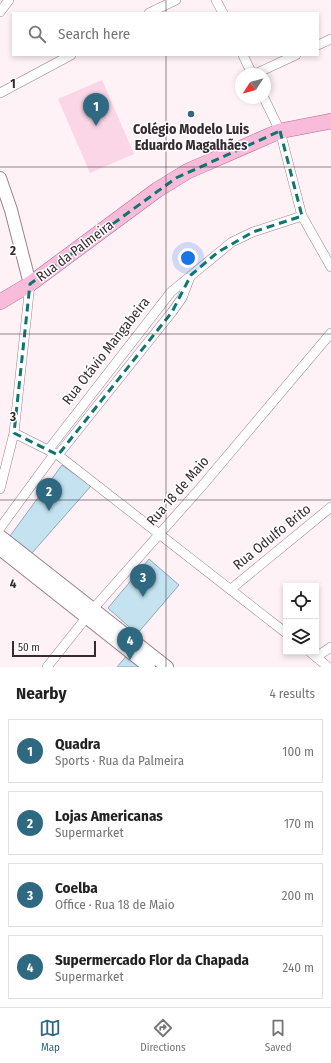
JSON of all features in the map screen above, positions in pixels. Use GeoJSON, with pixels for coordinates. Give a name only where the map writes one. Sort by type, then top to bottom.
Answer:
{"type":"FeatureCollection","features":[{"type":"Feature","properties":{"kind":"main road","name":"Rua da Palmeira"},"geometry":{"type":"LineString","coordinates":[[30,284],[157,190],[176,178],[280,131],[331,121]]}},
{"type":"Feature","properties":{"kind":"main road"},"geometry":{"type":"LineString","coordinates":[[0,302],[30,284]]}},
{"type":"Feature","properties":{"kind":"street"},"geometry":{"type":"LineString","coordinates":[[0,12],[9,0]]}},
{"type":"Feature","properties":{"kind":"street"},"geometry":{"type":"LineString","coordinates":[[151,12],[176,0]]}},
{"type":"Feature","properties":{"kind":"street"},"geometry":{"type":"LineString","coordinates":[[216,0],[222,12]]}},
{"type":"Feature","properties":{"kind":"street"},"geometry":{"type":"LineString","coordinates":[[319,44],[331,38]]}},
{"type":"Feature","properties":{"kind":"street"},"geometry":{"type":"LineString","coordinates":[[0,94],[69,56]]}},
{"type":"Feature","properties":{"kind":"street"},"geometry":{"type":"LineString","coordinates":[[244,56],[251,68]]}},
{"type":"Feature","properties":{"kind":"street"},"geometry":{"type":"LineString","coordinates":[[267,68],[294,56]]}},
{"type":"Feature","properties":{"kind":"street"},"geometry":{"type":"LineString","coordinates":[[267,104],[280,131],[302,216],[331,267]]}},
{"type":"Feature","properties":{"kind":"street"},"geometry":{"type":"LineString","coordinates":[[0,178],[11,210],[30,284]]}},
{"type":"Feature","properties":{"kind":"street","name":"Rua Otávio Mangabeira"},"geometry":{"type":"LineString","coordinates":[[0,528],[54,452],[104,376],[171,292],[232,242],[253,232],[302,216]]}},
{"type":"Feature","properties":{"kind":"street","name":"Rua Otávio Mangabeira"},"geometry":{"type":"LineString","coordinates":[[54,452],[114,384],[172,312],[182,298],[191,275]]}},
{"type":"Feature","properties":{"kind":"street","name":"Rua da Palmeira"},"geometry":{"type":"LineString","coordinates":[[0,489],[14,433],[30,284]]}},
{"type":"Feature","properties":{"kind":"street","name":"Rua 18 de Maio"},"geometry":{"type":"LineString","coordinates":[[47,667],[90,613],[331,333]]}},
{"type":"Feature","properties":{"kind":"street"},"geometry":{"type":"LineString","coordinates":[[104,376],[114,384]]}},
{"type":"Feature","properties":{"kind":"street"},"geometry":{"type":"LineString","coordinates":[[14,433],[54,452],[231,588],[283,631]]}},
{"type":"Feature","properties":{"kind":"street","name":"Rua Odulfo Brito"},"geometry":{"type":"LineString","coordinates":[[231,588],[331,507]]}},
{"type":"Feature","properties":{"kind":"street"},"geometry":{"type":"LineString","coordinates":[[0,536],[90,613],[149,667]]}},
{"type":"Feature","properties":{"kind":"street"},"geometry":{"type":"LineString","coordinates":[[0,549],[167,667]]}},
{"type":"Feature","properties":{"kind":"street"},"geometry":{"type":"LineString","coordinates":[[319,652],[331,647]]}},
{"type":"Feature","properties":{"kind":"street"},"geometry":{"type":"LineString","coordinates":[[314,655],[328,667]]}},
{"type":"Feature","properties":{"kind":"highlighted area"},"geometry":{"type":"Polygon","coordinates":[[[280,131],[302,216],[253,232],[218,252],[191,275],[172,312],[58,455],[14,433],[30,284],[176,178],[280,131]]]}},
{"type":"Feature","properties":{"kind":"shaded area"},"geometry":{"type":"Polygon","coordinates":[[[102,80],[134,154],[90,173],[58,99],[102,80]]]}},
{"type":"Feature","properties":{"kind":"building"},"geometry":{"type":"Polygon","coordinates":[[[62,465],[91,486],[32,553],[10,536],[62,465]]]}},
{"type":"Feature","properties":{"kind":"building"},"geometry":{"type":"Polygon","coordinates":[[[149,559],[179,585],[137,634],[108,608],[149,559]]]}},
{"type":"Feature","properties":{"kind":"building"},"geometry":{"type":"Polygon","coordinates":[[[129,653],[145,667],[117,667],[129,653]]]}},
{"type":"Feature","properties":{"kind":"place","name":"Colégio Modelo Luis Eduardo Magalhães"},"geometry":{"type":"Point","coordinates":[191,114]}},
{"type":"Feature","properties":{"kind":"place","name":"Quadra"},"geometry":{"type":"Point","coordinates":[96,126]}},
{"type":"Feature","properties":{"kind":"place","name":"Lojas Americanas"},"geometry":{"type":"Point","coordinates":[49,511]}},
{"type":"Feature","properties":{"kind":"place","name":"Coelba"},"geometry":{"type":"Point","coordinates":[143,597]}},
{"type":"Feature","properties":{"kind":"place","name":"Supermercado Flor da Chapada"},"geometry":{"type":"Point","coordinates":[130,660]}}]}
